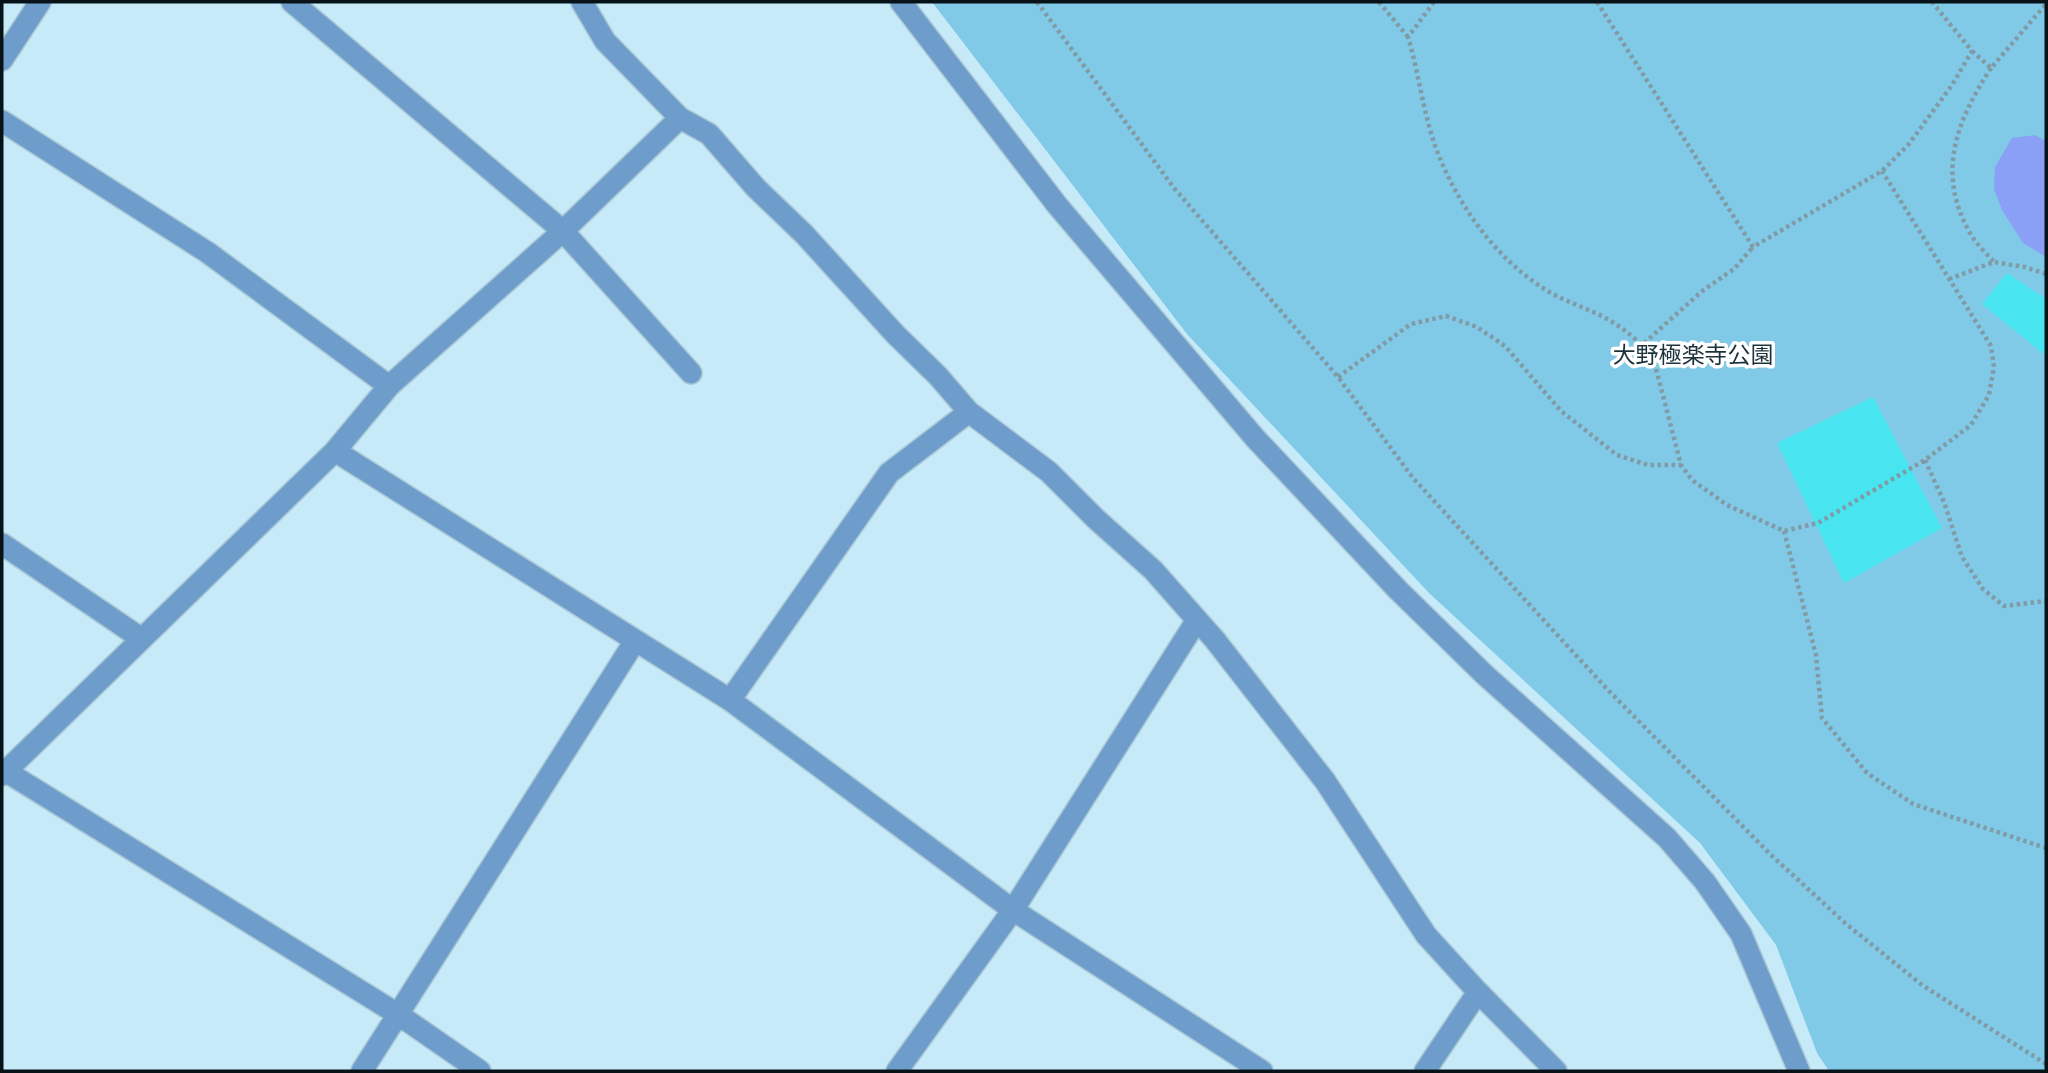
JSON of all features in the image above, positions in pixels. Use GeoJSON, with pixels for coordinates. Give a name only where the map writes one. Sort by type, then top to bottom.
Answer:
{"type":"FeatureCollection","features":[{"type":"Feature","properties":{"kind":"street"},"geometry":{"type":"LineString","coordinates":[[2,60],[40,2]]}},
{"type":"Feature","properties":{"kind":"street"},"geometry":{"type":"LineString","coordinates":[[292,2],[563,231],[691,373]]}},
{"type":"Feature","properties":{"kind":"street"},"geometry":{"type":"LineString","coordinates":[[582,2],[605,41],[680,118],[709,134],[756,188],[804,234],[969,412],[1049,472],[1153,570],[1197,620],[1325,781],[1426,935],[1556,1071]]}},
{"type":"Feature","properties":{"kind":"street"},"geometry":{"type":"LineString","coordinates":[[901,2],[1057,205],[1255,438],[1398,590],[1485,675],[1667,838],[1706,882],[1741,934],[1799,1071]]}},
{"type":"Feature","properties":{"kind":"street"},"geometry":{"type":"LineString","coordinates":[[480,1071],[399,1014],[3,772],[334,451],[389,386],[563,231],[680,118]]}},
{"type":"Feature","properties":{"kind":"street"},"geometry":{"type":"LineString","coordinates":[[2,121],[206,252],[389,386]]}},
{"type":"Feature","properties":{"kind":"street"},"geometry":{"type":"LineString","coordinates":[[730,700],[889,473],[969,412]]}},
{"type":"Feature","properties":{"kind":"street"},"geometry":{"type":"LineString","coordinates":[[334,451],[730,700],[1013,910],[1262,1071]]}},
{"type":"Feature","properties":{"kind":"street"},"geometry":{"type":"LineString","coordinates":[[2,544],[142,639]]}},
{"type":"Feature","properties":{"kind":"street"},"geometry":{"type":"LineString","coordinates":[[897,1071],[1013,910],[1197,620]]}},
{"type":"Feature","properties":{"kind":"street"},"geometry":{"type":"LineString","coordinates":[[362,1071],[635,640]]}},
{"type":"Feature","properties":{"kind":"street"},"geometry":{"type":"LineString","coordinates":[[1425,1071],[1478,992]]}},
{"type":"Feature","properties":{"kind":"path"},"geometry":{"type":"LineString","coordinates":[[1037,2],[1174,188],[1338,377],[1413,478],[1607,689],[1770,853],[1845,923],[1922,985],[2046,1064]]}},
{"type":"Feature","properties":{"kind":"path"},"geometry":{"type":"LineString","coordinates":[[1379,2],[1409,37],[1441,160],[1486,236],[1503,257],[1534,282],[1562,299],[1605,318],[1642,345],[1655,365],[1681,465],[1692,480],[1727,505],[1784,531],[1818,523],[1925,460],[1971,425],[1989,395],[1994,367],[1992,346],[1882,172]]}},
{"type":"Feature","properties":{"kind":"path"},"geometry":{"type":"LineString","coordinates":[[1409,37],[1434,2]]}},
{"type":"Feature","properties":{"kind":"path"},"geometry":{"type":"LineString","coordinates":[[1597,2],[1753,247]]}},
{"type":"Feature","properties":{"kind":"path"},"geometry":{"type":"LineString","coordinates":[[1932,2],[1972,51],[1991,68]]}},
{"type":"Feature","properties":{"kind":"path"},"geometry":{"type":"LineString","coordinates":[[1994,262],[1971,236],[1959,210],[1951,180],[1954,152],[1963,117],[1991,68],[2046,4]]}},
{"type":"Feature","properties":{"kind":"path"},"geometry":{"type":"LineString","coordinates":[[1642,345],[1701,292],[1734,269],[1753,247],[1882,172],[1909,144],[1952,85],[1972,51]]}},
{"type":"Feature","properties":{"kind":"path"},"geometry":{"type":"LineString","coordinates":[[1949,279],[1994,262],[2046,274]]}},
{"type":"Feature","properties":{"kind":"path"},"geometry":{"type":"LineString","coordinates":[[1338,377],[1411,324],[1446,316],[1477,327],[1505,346],[1561,411],[1618,455],[1648,466],[1681,465]]}},
{"type":"Feature","properties":{"kind":"path"},"geometry":{"type":"LineString","coordinates":[[1925,460],[1944,502],[1962,557],[1983,589],[2004,606],[2046,601]]}},
{"type":"Feature","properties":{"kind":"path"},"geometry":{"type":"LineString","coordinates":[[1784,531],[1816,654],[1822,718],[1867,773],[1913,804],[2046,848]]}},
{"type":"Feature","properties":{"kind":"green space","name":"大野極楽寺公園"},"geometry":{"type":"Polygon","coordinates":[[[932,2],[2046,2],[2046,1071],[1829,1071],[1817,1053],[1776,945],[1700,843],[1429,593],[1187,334],[932,2]]]}},
{"type":"Feature","properties":{"kind":"water"},"geometry":{"type":"Polygon","coordinates":[[[2035,135],[2046,141],[2046,257],[2023,243],[2002,210],[1994,189],[1995,167],[2012,138],[2035,135]]]}},
{"type":"Feature","properties":{"kind":"building"},"geometry":{"type":"Polygon","coordinates":[[[2007,273],[2046,299],[2046,356],[1982,304],[2007,273]]]}},
{"type":"Feature","properties":{"kind":"building"},"geometry":{"type":"Polygon","coordinates":[[[1873,397],[1942,528],[1844,583],[1777,443],[1873,397]]]}}]}
